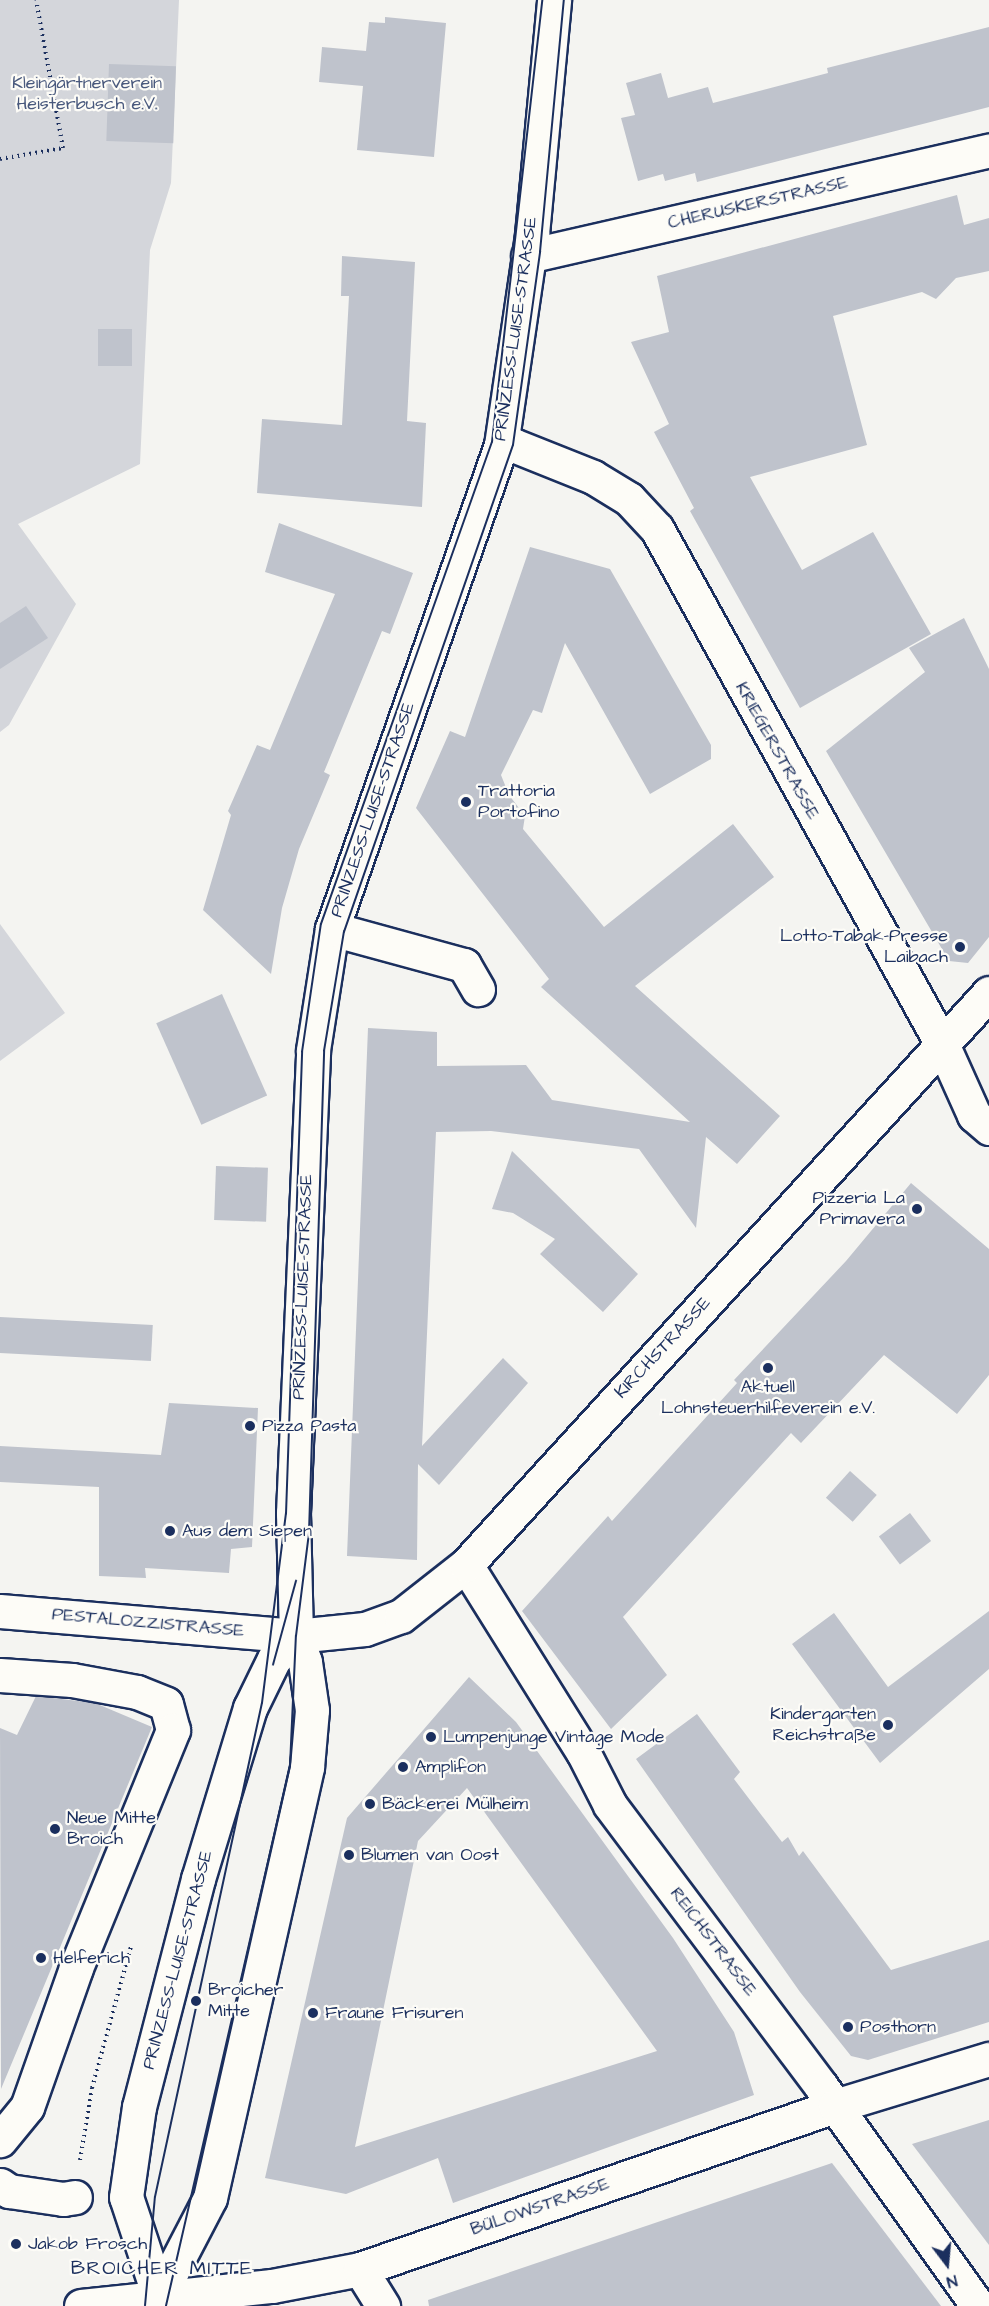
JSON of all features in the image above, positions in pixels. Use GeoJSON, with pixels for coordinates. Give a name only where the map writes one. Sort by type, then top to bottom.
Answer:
{"type":"FeatureCollection","features":[{"type":"Feature","properties":{"kind":"street","name":"PRINZESS-LUISE-STRASSE"},"geometry":{"type":"LineString","coordinates":[[158,2301],[210,2198],[301,1801],[312,1710],[305,1662],[296,1636],[294,1502],[313,1050],[332,929],[501,445],[528,256],[554,0]]}},
{"type":"Feature","properties":{"kind":"street","name":"CHERUSKERSTRASSE"},"geometry":{"type":"LineString","coordinates":[[528,256],[989,150]]}},
{"type":"Feature","properties":{"kind":"street","name":"KRIEGERSTRASSE"},"geometry":{"type":"LineString","coordinates":[[501,445],[513,445],[593,477],[629,499],[657,529],[943,1046],[974,1115],[989,1128]]}},
{"type":"Feature","properties":{"kind":"street"},"geometry":{"type":"LineString","coordinates":[[332,929],[464,965],[478,989]]}},
{"type":"Feature","properties":{"kind":"street","name":"KIRCHSTRASSE"},"geometry":{"type":"LineString","coordinates":[[296,1636],[365,1629],[401,1616],[466,1565],[873,1117],[943,1046],[989,993]]}},
{"type":"Feature","properties":{"kind":"street","name":"REICHSTRASSE"},"geometry":{"type":"LineString","coordinates":[[466,1565],[583,1752],[610,1805],[835,2106],[978,2306]]}},
{"type":"Feature","properties":{"kind":"street","name":"PESTALOZZISTRASSE"},"geometry":{"type":"LineString","coordinates":[[0,1611],[296,1636]]}},
{"type":"Feature","properties":{"kind":"street","name":"PRINZESS-LUISE-STRASSE"},"geometry":{"type":"LineString","coordinates":[[158,2301],[126,2197],[139,2107],[198,1879],[250,1708],[274,1659],[296,1636]]}},
{"type":"Feature","properties":{"kind":"street"},"geometry":{"type":"LineString","coordinates":[[0,1675],[72,1680],[137,1692],[166,1704],[186,1734],[76,1968],[27,2107],[0,2140]]}},
{"type":"Feature","properties":{"kind":"street","name":"BÜLOWSTRASSE"},"geometry":{"type":"LineString","coordinates":[[81,2306],[158,2301],[272,2286],[360,2269],[835,2106],[989,2060]]}},
{"type":"Feature","properties":{"kind":"street"},"geometry":{"type":"LineString","coordinates":[[0,2185],[9,2191],[41,2196],[75,2197]]}},
{"type":"Feature","properties":{"kind":"street"},"geometry":{"type":"LineString","coordinates":[[360,2269],[383,2306]]}},
{"type":"Feature","properties":{"kind":"path"},"geometry":{"type":"LineString","coordinates":[[0,159],[63,148],[36,0]]}},
{"type":"Feature","properties":{"kind":"path"},"geometry":{"type":"LineString","coordinates":[[75,2197],[92,2088],[132,1940]]}},
{"type":"Feature","properties":{"kind":"green space","name":"Kleingärtnerverein Heisterbusch e.V."},"geometry":{"type":"Polygon","coordinates":[[[0,0],[179,0],[171,183],[150,250],[140,464],[18,524],[76,604],[9,725],[0,732],[0,0]]]}},
{"type":"Feature","properties":{"kind":"green space"},"geometry":{"type":"Polygon","coordinates":[[[0,924],[65,1013],[0,1061],[0,924]]]}},
{"type":"Feature","properties":{"kind":"building"},"geometry":{"type":"Polygon","coordinates":[[[385,17],[446,23],[434,157],[357,150],[363,86],[319,82],[322,47],[366,51],[369,22],[385,23],[385,17]]]}},
{"type":"Feature","properties":{"kind":"building"},"geometry":{"type":"Polygon","coordinates":[[[989,27],[989,107],[697,182],[695,173],[665,181],[663,174],[638,181],[621,118],[635,115],[626,83],[661,73],[668,98],[708,87],[713,103],[828,73],[827,68],[989,27]]]}},
{"type":"Feature","properties":{"kind":"building"},"geometry":{"type":"Polygon","coordinates":[[[109,64],[176,66],[173,143],[106,141],[109,64]]]}},
{"type":"Feature","properties":{"kind":"building"},"geometry":{"type":"Polygon","coordinates":[[[957,195],[964,225],[989,218],[989,271],[956,278],[936,299],[922,292],[833,316],[867,445],[750,477],[802,570],[873,532],[931,634],[800,708],[690,511],[694,508],[654,432],[669,424],[631,342],[669,332],[657,276],[957,195]]]}},
{"type":"Feature","properties":{"kind":"building"},"geometry":{"type":"Polygon","coordinates":[[[342,256],[415,262],[407,421],[426,423],[422,507],[257,493],[262,419],[342,425],[349,296],[341,296],[342,256]]]}},
{"type":"Feature","properties":{"kind":"building"},"geometry":{"type":"Polygon","coordinates":[[[98,329],[132,329],[132,366],[98,366],[98,329]]]}},
{"type":"Feature","properties":{"kind":"building"},"geometry":{"type":"Polygon","coordinates":[[[279,523],[413,573],[390,634],[382,631],[324,772],[330,775],[299,849],[282,908],[271,974],[203,910],[231,815],[228,811],[257,745],[270,750],[335,594],[265,572],[279,523]]]}},
{"type":"Feature","properties":{"kind":"building"},"geometry":{"type":"Polygon","coordinates":[[[530,547],[610,569],[711,745],[711,759],[650,794],[565,643],[542,713],[533,710],[501,775],[509,795],[525,816],[523,829],[604,927],[733,824],[774,877],[635,986],[780,1116],[737,1164],[706,1137],[696,1228],[639,1149],[491,1131],[436,1132],[422,1446],[503,1358],[528,1383],[439,1485],[418,1464],[417,1560],[347,1556],[368,1028],[437,1032],[437,1066],[526,1065],[552,1100],[690,1122],[541,987],[549,979],[416,808],[450,731],[465,737],[530,547]]]}},
{"type":"Feature","properties":{"kind":"building"},"geometry":{"type":"Polygon","coordinates":[[[26,606],[48,638],[0,669],[0,623],[26,606]]]}},
{"type":"Feature","properties":{"kind":"building"},"geometry":{"type":"Polygon","coordinates":[[[964,618],[989,669],[989,937],[968,963],[949,961],[826,751],[925,672],[909,648],[964,618]]]}},
{"type":"Feature","properties":{"kind":"building"},"geometry":{"type":"Polygon","coordinates":[[[222,994],[267,1095],[201,1125],[156,1023],[222,994]]]}},
{"type":"Feature","properties":{"kind":"building"},"geometry":{"type":"Polygon","coordinates":[[[512,1151],[638,1274],[603,1312],[540,1254],[555,1239],[513,1213],[492,1209],[512,1151]]]}},
{"type":"Feature","properties":{"kind":"building"},"geometry":{"type":"Polygon","coordinates":[[[216,1166],[268,1168],[266,1222],[214,1220],[216,1166]]]}},
{"type":"Feature","properties":{"kind":"building"},"geometry":{"type":"Polygon","coordinates":[[[911,1183],[989,1249],[989,1375],[957,1414],[884,1355],[801,1443],[791,1433],[623,1617],[667,1675],[611,1729],[522,1611],[608,1516],[612,1521],[737,1383],[734,1380],[846,1261],[911,1183]]]}},
{"type":"Feature","properties":{"kind":"building"},"geometry":{"type":"Polygon","coordinates":[[[0,1317],[153,1325],[151,1361],[0,1353],[0,1317]]]}},
{"type":"Feature","properties":{"kind":"building"},"geometry":{"type":"Polygon","coordinates":[[[169,1403],[258,1408],[252,1547],[231,1549],[229,1573],[145,1568],[146,1578],[99,1576],[99,1487],[0,1482],[0,1446],[161,1455],[169,1403]]]}},
{"type":"Feature","properties":{"kind":"building"},"geometry":{"type":"Polygon","coordinates":[[[850,1471],[877,1495],[853,1522],[826,1498],[850,1471]]]}},
{"type":"Feature","properties":{"kind":"building"},"geometry":{"type":"Polygon","coordinates":[[[910,1513],[931,1541],[900,1564],[879,1536],[910,1513]]]}},
{"type":"Feature","properties":{"kind":"building","name":"Kindergarten Reichstraße"},"geometry":{"type":"Polygon","coordinates":[[[989,1611],[989,1669],[880,1763],[792,1644],[834,1613],[888,1687],[989,1611]]]}},
{"type":"Feature","properties":{"kind":"building"},"geometry":{"type":"Polygon","coordinates":[[[469,1677],[516,1722],[673,1938],[734,2032],[754,2095],[453,2203],[438,2158],[346,2194],[265,2178],[347,1818],[469,1677]],[[467,1788],[418,1841],[355,2147],[657,2051],[467,1788]]]}},
{"type":"Feature","properties":{"kind":"building","name":"Neue Mitte Broich"},"geometry":{"type":"Polygon","coordinates":[[[36,1696],[95,1703],[152,1727],[1,2089],[0,1728],[17,1735],[36,1696]]]}},
{"type":"Feature","properties":{"kind":"building"},"geometry":{"type":"Polygon","coordinates":[[[697,1714],[740,1772],[734,1779],[782,1842],[788,1837],[799,1856],[803,1851],[891,1970],[989,1940],[989,2022],[868,2060],[851,2056],[800,1992],[636,1759],[697,1714]]]}},
{"type":"Feature","properties":{"kind":"building"},"geometry":{"type":"Polygon","coordinates":[[[989,2120],[989,2245],[912,2144],[989,2120]]]}},
{"type":"Feature","properties":{"kind":"building"},"geometry":{"type":"Polygon","coordinates":[[[832,2163],[941,2306],[429,2306],[428,2300],[832,2163]]]}},
{"type":"Feature","properties":{"kind":"tram line"},"geometry":{"type":"LineString","coordinates":[[145,2306],[155,2197],[262,1703],[286,1514],[302,1052],[321,924],[492,442],[542,0]]}},
{"type":"Feature","properties":{"kind":"tram line"},"geometry":{"type":"LineString","coordinates":[[166,2306],[290,1766],[296,1636],[309,1533],[324,1051],[344,932],[513,445],[540,252],[564,0]]}},
{"type":"Feature","properties":{"kind":"tram line"},"geometry":{"type":"LineString","coordinates":[[273,1665],[296,1581]]}},
{"type":"Feature","properties":{"kind":"place","name":"Trattoria Portofino"},"geometry":{"type":"Point","coordinates":[466,802]}},
{"type":"Feature","properties":{"kind":"place","name":"Lotto-Tabak-Presse Laibach"},"geometry":{"type":"Point","coordinates":[960,947]}},
{"type":"Feature","properties":{"kind":"place","name":"Pizzeria La Primavera"},"geometry":{"type":"Point","coordinates":[917,1209]}},
{"type":"Feature","properties":{"kind":"place","name":"Aktuell Lohnsteuerhilfeverein e.V."},"geometry":{"type":"Point","coordinates":[768,1368]}},
{"type":"Feature","properties":{"kind":"place","name":"Pizza Pasta"},"geometry":{"type":"Point","coordinates":[250,1426]}},
{"type":"Feature","properties":{"kind":"place","name":"Aus dem Siepen"},"geometry":{"type":"Point","coordinates":[170,1531]}},
{"type":"Feature","properties":{"kind":"place","name":"Kindergarten Reichstraße"},"geometry":{"type":"Point","coordinates":[888,1725]}},
{"type":"Feature","properties":{"kind":"place","name":"Lumpenjunge Vintage Mode"},"geometry":{"type":"Point","coordinates":[431,1737]}},
{"type":"Feature","properties":{"kind":"place","name":"Amplifon"},"geometry":{"type":"Point","coordinates":[403,1767]}},
{"type":"Feature","properties":{"kind":"place","name":"Bäckerei Mülheim"},"geometry":{"type":"Point","coordinates":[370,1804]}},
{"type":"Feature","properties":{"kind":"place","name":"Neue Mitte Broich"},"geometry":{"type":"Point","coordinates":[55,1829]}},
{"type":"Feature","properties":{"kind":"place","name":"Blumen van Oost"},"geometry":{"type":"Point","coordinates":[349,1855]}},
{"type":"Feature","properties":{"kind":"place","name":"Helferich"},"geometry":{"type":"Point","coordinates":[41,1958]}},
{"type":"Feature","properties":{"kind":"place","name":"Broicher Mitte"},"geometry":{"type":"Point","coordinates":[196,2001]}},
{"type":"Feature","properties":{"kind":"place","name":"Fraune Frisuren"},"geometry":{"type":"Point","coordinates":[313,2013]}},
{"type":"Feature","properties":{"kind":"place","name":"Posthorn"},"geometry":{"type":"Point","coordinates":[848,2027]}},
{"type":"Feature","properties":{"kind":"place","name":"Jakob Frosch"},"geometry":{"type":"Point","coordinates":[16,2244]}},
{"type":"Feature","properties":{"kind":"district","name":"BROICHER MITTE"},"geometry":{"type":"Point","coordinates":[162,2268]}}]}
